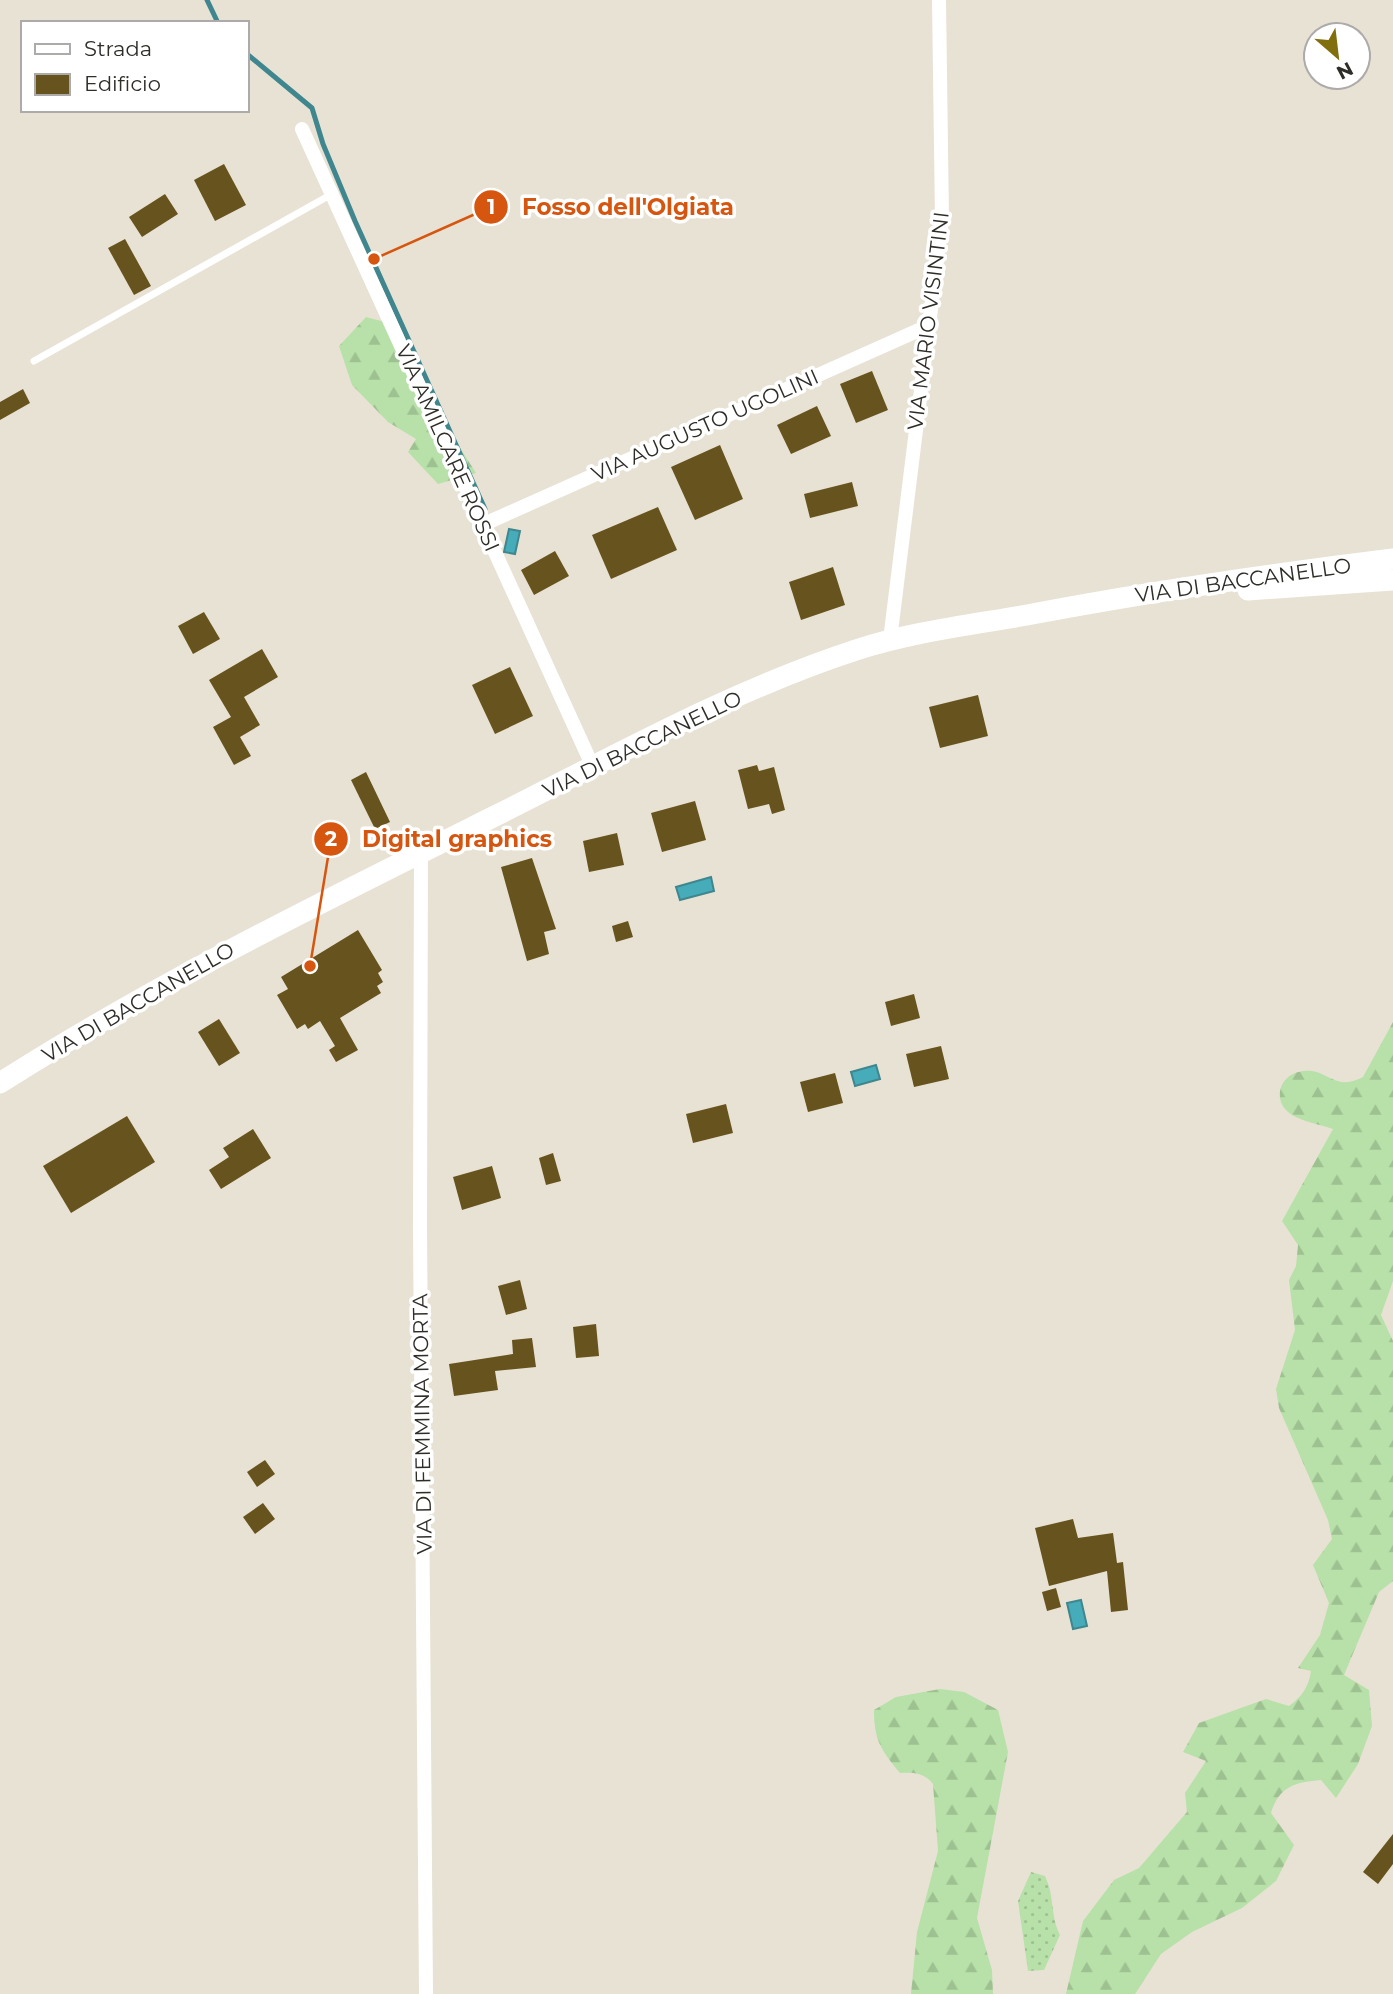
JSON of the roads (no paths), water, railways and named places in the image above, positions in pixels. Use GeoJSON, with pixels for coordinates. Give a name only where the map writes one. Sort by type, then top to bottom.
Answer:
{"type":"FeatureCollection","features":[{"type":"Feature","properties":{"kind":"street","name":"VIA MARIO VISINTINI"},"geometry":{"type":"LineString","coordinates":[[890,640],[943,195],[939,0]]}},
{"type":"Feature","properties":{"kind":"street","name":"VIA AMILCARE ROSSI"},"geometry":{"type":"LineString","coordinates":[[302,129],[593,767]]}},
{"type":"Feature","properties":{"kind":"street","name":"VIA AUGUSTO UGOLINI"},"geometry":{"type":"LineString","coordinates":[[482,525],[928,326]]}},
{"type":"Feature","properties":{"kind":"street","name":"VIA DI BACCANELLO"},"geometry":{"type":"LineString","coordinates":[[0,1083],[177,978],[593,767],[776,681],[890,640],[1262,575],[1393,559]]}},
{"type":"Feature","properties":{"kind":"street","name":"VIA DI BACCANELLO"},"geometry":{"type":"LineString","coordinates":[[1092,603],[1393,580]]}},
{"type":"Feature","properties":{"kind":"street","name":"VIA DI FEMMINA MORTA"},"geometry":{"type":"LineString","coordinates":[[421,853],[420,1227],[426,1994]]}},
{"type":"Feature","properties":{"kind":"lane"},"geometry":{"type":"LineString","coordinates":[[34,361],[332,194]]}},
{"type":"Feature","properties":{"kind":"water"},"geometry":{"type":"Polygon","coordinates":[[[509,529],[520,531],[515,554],[504,552],[509,529]]]}},
{"type":"Feature","properties":{"kind":"water"},"geometry":{"type":"Polygon","coordinates":[[[711,877],[714,891],[680,900],[676,887],[711,877]]]}},
{"type":"Feature","properties":{"kind":"water"},"geometry":{"type":"Polygon","coordinates":[[[876,1065],[880,1079],[855,1086],[851,1072],[876,1065]]]}},
{"type":"Feature","properties":{"kind":"water"},"geometry":{"type":"Polygon","coordinates":[[[1081,1600],[1087,1626],[1073,1629],[1067,1603],[1081,1600]]]}},
{"type":"Feature","properties":{"kind":"waterway"},"geometry":{"type":"LineString","coordinates":[[207,0],[217,21]]}},
{"type":"Feature","properties":{"kind":"waterway"},"geometry":{"type":"LineString","coordinates":[[248,55],[312,108],[323,144],[355,221],[485,509]]}},
{"type":"Feature","properties":{"kind":"place","name":"Fosso dell'Olgiata"},"geometry":{"type":"Point","coordinates":[374,259]}},
{"type":"Feature","properties":{"kind":"place","name":"Digital graphics"},"geometry":{"type":"Point","coordinates":[310,966]}}]}
